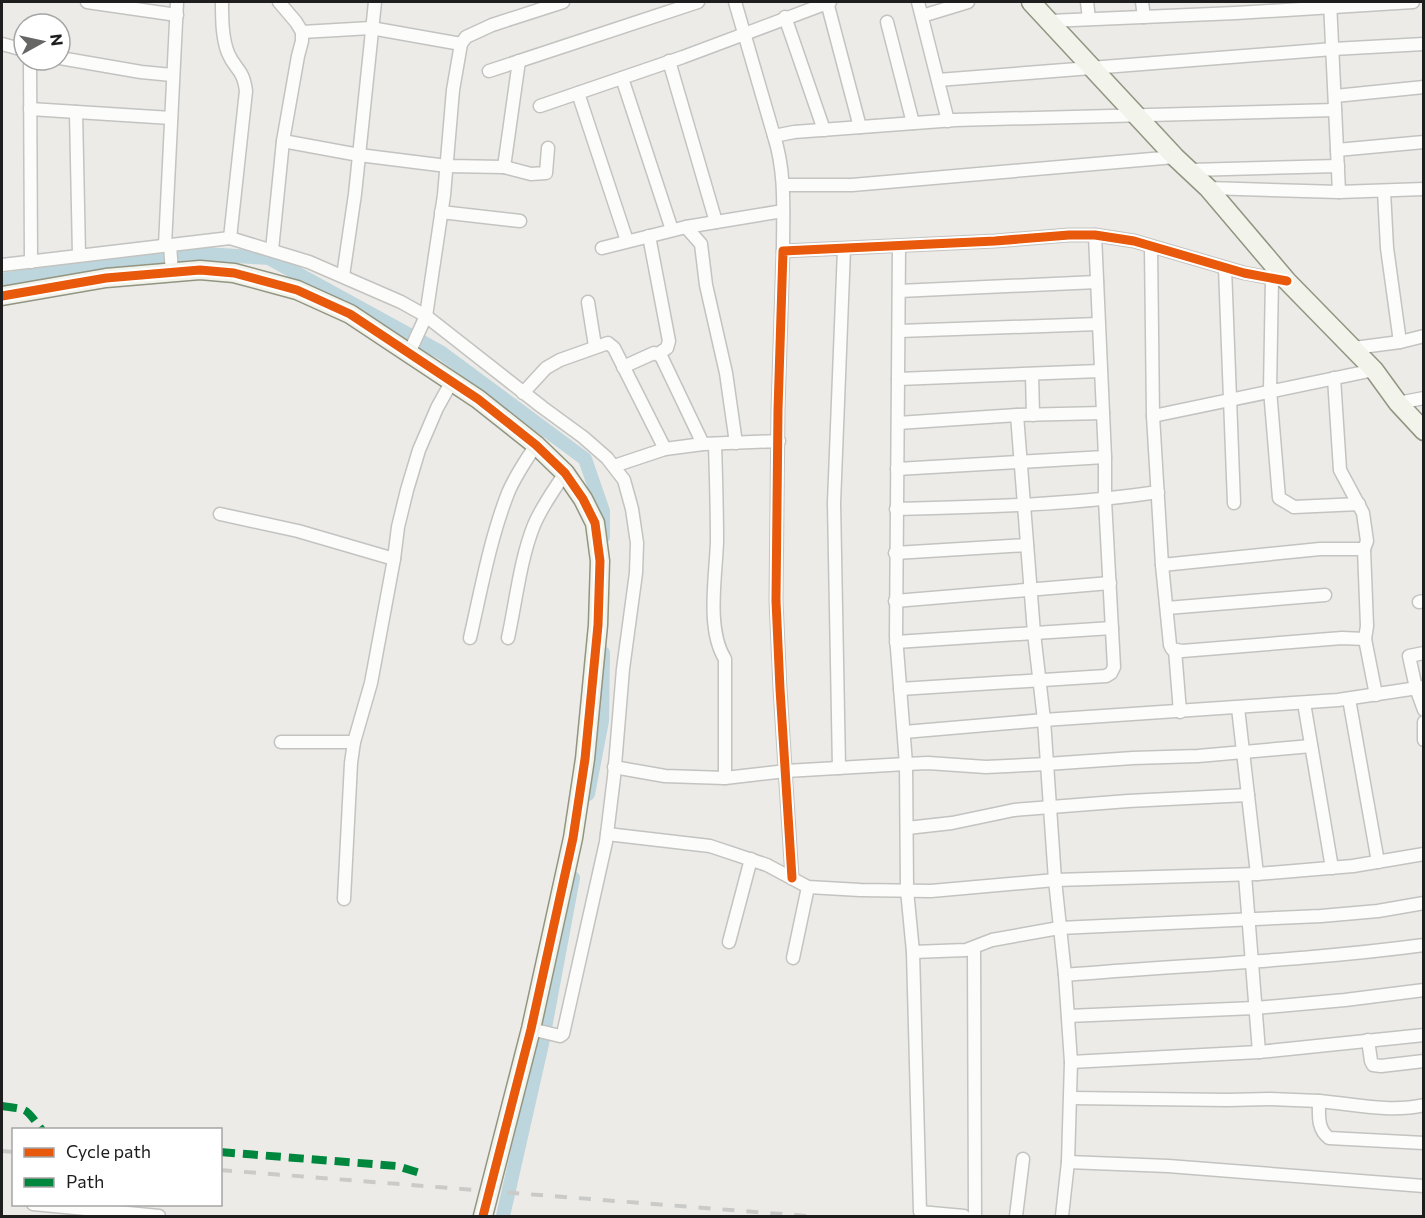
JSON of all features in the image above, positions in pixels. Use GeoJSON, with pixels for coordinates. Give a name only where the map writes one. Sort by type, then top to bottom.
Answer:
{"type":"FeatureCollection","features":[{"type":"Feature","properties":{"kind":"street"},"geometry":{"type":"LineString","coordinates":[[87,2],[177,15]]}},
{"type":"Feature","properties":{"kind":"street"},"geometry":{"type":"LineString","coordinates":[[170,256],[172,75],[177,2]]}},
{"type":"Feature","properties":{"kind":"street"},"geometry":{"type":"LineString","coordinates":[[222,2],[224,40],[231,60],[245,78],[246,91],[230,238]]}},
{"type":"Feature","properties":{"kind":"street"},"geometry":{"type":"LineString","coordinates":[[272,250],[283,141],[302,41],[302,32],[279,2]]}},
{"type":"Feature","properties":{"kind":"street"},"geometry":{"type":"LineString","coordinates":[[343,276],[359,155],[375,2]]}},
{"type":"Feature","properties":{"kind":"street"},"geometry":{"type":"LineString","coordinates":[[411,349],[425,321],[447,166],[453,90],[461,44],[466,37],[485,28],[563,2]]}},
{"type":"Feature","properties":{"kind":"street"},"geometry":{"type":"LineString","coordinates":[[489,71],[699,2]]}},
{"type":"Feature","properties":{"kind":"street"},"geometry":{"type":"LineString","coordinates":[[735,2],[779,151],[784,185],[776,601],[792,878]]}},
{"type":"Feature","properties":{"kind":"street"},"geometry":{"type":"LineString","coordinates":[[540,106],[829,2],[860,127]]}},
{"type":"Feature","properties":{"kind":"street"},"geometry":{"type":"LineString","coordinates":[[918,2],[948,121]]}},
{"type":"Feature","properties":{"kind":"street"},"geometry":{"type":"LineString","coordinates":[[922,16],[968,2]]}},
{"type":"Feature","properties":{"kind":"street"},"geometry":{"type":"LineString","coordinates":[[1031,2],[1175,157],[1208,188],[1280,280],[1354,348],[1374,370],[1398,403],[1424,431]]}},
{"type":"Feature","properties":{"kind":"street"},"geometry":{"type":"LineString","coordinates":[[1087,2],[1089,19]]}},
{"type":"Feature","properties":{"kind":"street"},"geometry":{"type":"LineString","coordinates":[[1142,2],[1144,17]]}},
{"type":"Feature","properties":{"kind":"street"},"geometry":{"type":"LineString","coordinates":[[1186,2],[1188,15]]}},
{"type":"Feature","properties":{"kind":"street"},"geometry":{"type":"LineString","coordinates":[[1049,21],[1188,15],[1236,7],[1413,2]]}},
{"type":"Feature","properties":{"kind":"street"},"geometry":{"type":"LineString","coordinates":[[1330,4],[1339,192]]}},
{"type":"Feature","properties":{"kind":"street"},"geometry":{"type":"LineString","coordinates":[[785,17],[824,130]]}},
{"type":"Feature","properties":{"kind":"street"},"geometry":{"type":"LineString","coordinates":[[888,22],[913,123]]}},
{"type":"Feature","properties":{"kind":"street"},"geometry":{"type":"LineString","coordinates":[[302,32],[371,28],[461,44]]}},
{"type":"Feature","properties":{"kind":"street"},"geometry":{"type":"LineString","coordinates":[[938,80],[1424,44]]}},
{"type":"Feature","properties":{"kind":"street"},"geometry":{"type":"LineString","coordinates":[[72,60],[172,75]]}},
{"type":"Feature","properties":{"kind":"street"},"geometry":{"type":"LineString","coordinates":[[669,61],[716,222]]}},
{"type":"Feature","properties":{"kind":"street"},"geometry":{"type":"LineString","coordinates":[[504,167],[519,62]]}},
{"type":"Feature","properties":{"kind":"street"},"geometry":{"type":"LineString","coordinates":[[30,72],[32,262]]}},
{"type":"Feature","properties":{"kind":"street"},"geometry":{"type":"LineString","coordinates":[[622,78],[672,230]]}},
{"type":"Feature","properties":{"kind":"street"},"geometry":{"type":"LineString","coordinates":[[1335,96],[1424,87]]}},
{"type":"Feature","properties":{"kind":"street"},"geometry":{"type":"LineString","coordinates":[[578,93],[627,241]]}},
{"type":"Feature","properties":{"kind":"street"},"geometry":{"type":"LineString","coordinates":[[30,110],[171,118]]}},
{"type":"Feature","properties":{"kind":"street"},"geometry":{"type":"LineString","coordinates":[[774,136],[948,121],[1335,110]]}},
{"type":"Feature","properties":{"kind":"street"},"geometry":{"type":"LineString","coordinates":[[76,112],[79,255]]}},
{"type":"Feature","properties":{"kind":"street"},"geometry":{"type":"LineString","coordinates":[[283,141],[359,155],[447,166],[504,167],[531,174],[546,173],[549,148]]}},
{"type":"Feature","properties":{"kind":"street"},"geometry":{"type":"LineString","coordinates":[[1337,150],[1424,142]]}},
{"type":"Feature","properties":{"kind":"street"},"geometry":{"type":"LineString","coordinates":[[784,185],[852,184],[1175,157]]}},
{"type":"Feature","properties":{"kind":"street"},"geometry":{"type":"LineString","coordinates":[[1190,170],[1338,166]]}},
{"type":"Feature","properties":{"kind":"street"},"geometry":{"type":"LineString","coordinates":[[1208,188],[1339,192],[1424,189]]}},
{"type":"Feature","properties":{"kind":"street"},"geometry":{"type":"LineString","coordinates":[[1384,191],[1387,248],[1400,342]]}},
{"type":"Feature","properties":{"kind":"street"},"geometry":{"type":"LineString","coordinates":[[441,212],[520,221]]}},
{"type":"Feature","properties":{"kind":"street"},"geometry":{"type":"LineString","coordinates":[[602,248],[686,227],[783,212]]}},
{"type":"Feature","properties":{"kind":"street"},"geometry":{"type":"LineString","coordinates":[[686,227],[701,244],[706,285],[726,373],[736,443]]}},
{"type":"Feature","properties":{"kind":"street"},"geometry":{"type":"LineString","coordinates":[[783,251],[1095,235],[1123,239],[1225,268],[1280,280]]}},
{"type":"Feature","properties":{"kind":"street"},"geometry":{"type":"LineString","coordinates":[[900,689],[1039,681],[1111,674],[1114,667],[1095,235]]}},
{"type":"Feature","properties":{"kind":"street"},"geometry":{"type":"LineString","coordinates":[[623,367],[648,354],[658,354],[667,348],[669,341],[649,236]]}},
{"type":"Feature","properties":{"kind":"street"},"geometry":{"type":"LineString","coordinates":[[2,296],[106,278],[230,238],[272,250],[343,276],[401,302],[583,437],[614,466],[624,480],[629,494],[637,543],[635,584],[623,669],[607,834],[563,1034],[560,1036],[536,1030]]}},
{"type":"Feature","properties":{"kind":"street"},"geometry":{"type":"LineString","coordinates":[[899,246],[895,601],[906,764],[908,890],[914,952],[920,1212],[964,1216]]}},
{"type":"Feature","properties":{"kind":"street"},"geometry":{"type":"LineString","coordinates":[[1151,247],[1153,416],[1162,565],[1170,645],[1175,650],[1182,651],[1365,639]]}},
{"type":"Feature","properties":{"kind":"street"},"geometry":{"type":"LineString","coordinates":[[839,768],[834,503],[844,249]]}},
{"type":"Feature","properties":{"kind":"street"},"geometry":{"type":"LineString","coordinates":[[2,265],[79,255],[170,256],[200,270],[234,273],[297,290],[350,314],[411,349],[536,445],[565,473],[583,499],[595,523],[600,561],[598,625],[585,759],[573,838],[536,1030],[483,1216]]}},
{"type":"Feature","properties":{"kind":"street"},"geometry":{"type":"LineString","coordinates":[[1225,268],[1234,503]]}},
{"type":"Feature","properties":{"kind":"street"},"geometry":{"type":"LineString","coordinates":[[1280,280],[1270,390],[1279,498],[1294,507],[1359,504]]}},
{"type":"Feature","properties":{"kind":"street"},"geometry":{"type":"LineString","coordinates":[[899,291],[1097,282]]}},
{"type":"Feature","properties":{"kind":"street"},"geometry":{"type":"LineString","coordinates":[[588,302],[595,346]]}},
{"type":"Feature","properties":{"kind":"street"},"geometry":{"type":"LineString","coordinates":[[899,331],[1098,324]]}},
{"type":"Feature","properties":{"kind":"street"},"geometry":{"type":"LineString","coordinates":[[1354,348],[1400,342],[1424,336]]}},
{"type":"Feature","properties":{"kind":"street"},"geometry":{"type":"LineString","coordinates":[[523,393],[546,368],[560,360],[595,346],[611,345],[665,449]]}},
{"type":"Feature","properties":{"kind":"street"},"geometry":{"type":"LineString","coordinates":[[658,354],[709,444],[717,510],[715,630],[718,649],[725,659],[725,778]]}},
{"type":"Feature","properties":{"kind":"street"},"geometry":{"type":"LineString","coordinates":[[1153,416],[1374,370]]}},
{"type":"Feature","properties":{"kind":"street"},"geometry":{"type":"LineString","coordinates":[[898,379],[1100,371]]}},
{"type":"Feature","properties":{"kind":"street"},"geometry":{"type":"LineString","coordinates":[[1032,374],[1033,415]]}},
{"type":"Feature","properties":{"kind":"street"},"geometry":{"type":"LineString","coordinates":[[1334,378],[1340,470],[1363,513],[1367,541],[1364,549],[1367,626],[1365,639],[1376,694]]}},
{"type":"Feature","properties":{"kind":"street"},"geometry":{"type":"LineString","coordinates":[[344,900],[354,742],[371,684],[398,527],[419,450],[452,381]]}},
{"type":"Feature","properties":{"kind":"street"},"geometry":{"type":"LineString","coordinates":[[1398,403],[1424,398]]}},
{"type":"Feature","properties":{"kind":"street"},"geometry":{"type":"LineString","coordinates":[[898,423],[1017,415],[1103,413]]}},
{"type":"Feature","properties":{"kind":"street"},"geometry":{"type":"LineString","coordinates":[[1017,415],[1034,633],[1051,807],[1054,880],[1065,975],[1071,1062],[1068,1162],[1062,1216]]}},
{"type":"Feature","properties":{"kind":"street"},"geometry":{"type":"LineString","coordinates":[[614,466],[665,449],[709,444],[779,441]]}},
{"type":"Feature","properties":{"kind":"street"},"geometry":{"type":"LineString","coordinates":[[470,638],[489,557],[508,493],[536,445]]}},
{"type":"Feature","properties":{"kind":"street"},"geometry":{"type":"LineString","coordinates":[[897,469],[1105,457]]}},
{"type":"Feature","properties":{"kind":"street"},"geometry":{"type":"LineString","coordinates":[[508,638],[531,534],[542,508],[565,473]]}},
{"type":"Feature","properties":{"kind":"street"},"geometry":{"type":"LineString","coordinates":[[896,510],[1024,506],[1105,500],[1158,492]]}},
{"type":"Feature","properties":{"kind":"street"},"geometry":{"type":"LineString","coordinates":[[220,514],[298,531],[394,559]]}},
{"type":"Feature","properties":{"kind":"street"},"geometry":{"type":"LineString","coordinates":[[895,552],[1027,545]]}},
{"type":"Feature","properties":{"kind":"street"},"geometry":{"type":"LineString","coordinates":[[1162,565],[1320,549],[1364,549]]}},
{"type":"Feature","properties":{"kind":"street"},"geometry":{"type":"LineString","coordinates":[[895,601],[1110,583]]}},
{"type":"Feature","properties":{"kind":"street"},"geometry":{"type":"LineString","coordinates":[[1167,608],[1325,595]]}},
{"type":"Feature","properties":{"kind":"street"},"geometry":{"type":"LineString","coordinates":[[896,642],[1112,628]]}},
{"type":"Feature","properties":{"kind":"street"},"geometry":{"type":"LineString","coordinates":[[1175,650],[1180,712]]}},
{"type":"Feature","properties":{"kind":"street"},"geometry":{"type":"LineString","coordinates":[[1424,653],[1409,656],[1420,688],[1424,710]]}},
{"type":"Feature","properties":{"kind":"street"},"geometry":{"type":"LineString","coordinates":[[903,732],[1304,703],[1349,699],[1420,688]]}},
{"type":"Feature","properties":{"kind":"street"},"geometry":{"type":"LineString","coordinates":[[1349,699],[1378,861]]}},
{"type":"Feature","properties":{"kind":"street"},"geometry":{"type":"LineString","coordinates":[[1304,703],[1332,868]]}},
{"type":"Feature","properties":{"kind":"street"},"geometry":{"type":"LineString","coordinates":[[1238,708],[1248,795],[1251,875],[1248,920],[1259,1052]]}},
{"type":"Feature","properties":{"kind":"street"},"geometry":{"type":"LineString","coordinates":[[1424,722],[1424,740]]}},
{"type":"Feature","properties":{"kind":"street"},"geometry":{"type":"LineString","coordinates":[[281,742],[354,742]]}},
{"type":"Feature","properties":{"kind":"street"},"geometry":{"type":"LineString","coordinates":[[614,767],[665,776],[725,778],[786,771],[906,764],[979,766],[1047,764],[1243,753],[1311,746]]}},
{"type":"Feature","properties":{"kind":"street"},"geometry":{"type":"LineString","coordinates":[[907,828],[952,823],[1014,810],[1248,795]]}},
{"type":"Feature","properties":{"kind":"street"},"geometry":{"type":"LineString","coordinates":[[607,834],[710,846],[767,865],[808,887],[931,891],[1054,880],[1251,875],[1332,868],[1424,854]]}},
{"type":"Feature","properties":{"kind":"street"},"geometry":{"type":"LineString","coordinates":[[729,942],[751,860]]}},
{"type":"Feature","properties":{"kind":"street"},"geometry":{"type":"LineString","coordinates":[[793,958],[808,887]]}},
{"type":"Feature","properties":{"kind":"street"},"geometry":{"type":"LineString","coordinates":[[914,952],[974,948],[992,940],[1059,928],[1248,920],[1378,911],[1424,903]]}},
{"type":"Feature","properties":{"kind":"street"},"geometry":{"type":"LineString","coordinates":[[1065,975],[1372,952],[1424,945]]}},
{"type":"Feature","properties":{"kind":"street"},"geometry":{"type":"LineString","coordinates":[[974,948],[975,1216]]}},
{"type":"Feature","properties":{"kind":"street"},"geometry":{"type":"LineString","coordinates":[[1068,1016],[1255,1008],[1424,990]]}},
{"type":"Feature","properties":{"kind":"street"},"geometry":{"type":"LineString","coordinates":[[1071,1062],[1259,1052],[1424,1035]]}},
{"type":"Feature","properties":{"kind":"street"},"geometry":{"type":"LineString","coordinates":[[1368,1040],[1371,1062],[1376,1066],[1424,1061]]}},
{"type":"Feature","properties":{"kind":"street"},"geometry":{"type":"LineString","coordinates":[[1071,1098],[1270,1099],[1390,1108],[1424,1105]]}},
{"type":"Feature","properties":{"kind":"street"},"geometry":{"type":"LineString","coordinates":[[1319,1101],[1320,1129],[1329,1138],[1424,1143]]}},
{"type":"Feature","properties":{"kind":"street"},"geometry":{"type":"LineString","coordinates":[[1017,1216],[1023,1159]]}},
{"type":"Feature","properties":{"kind":"street"},"geometry":{"type":"LineString","coordinates":[[1068,1162],[1168,1166],[1424,1186]]}},
{"type":"Feature","properties":{"kind":"street"},"geometry":{"type":"LineString","coordinates":[[54,1206],[159,1216]]}},
{"type":"Feature","properties":{"kind":"waterway"},"geometry":{"type":"LineString","coordinates":[[2,280],[190,253],[269,258],[442,353],[585,459],[603,511],[603,537]]}},
{"type":"Feature","properties":{"kind":"waterway"},"geometry":{"type":"LineString","coordinates":[[588,794],[602,721],[603,653]]}},
{"type":"Feature","properties":{"kind":"waterway"},"geometry":{"type":"LineString","coordinates":[[503,1216],[542,1044],[573,878]]}},
{"type":"Feature","properties":{"kind":"railway"},"geometry":{"type":"LineString","coordinates":[[2,1151],[12,1152]]}},
{"type":"Feature","properties":{"kind":"railway"},"geometry":{"type":"LineString","coordinates":[[222,1170],[807,1216]]}},
{"type":"Feature","properties":{"kind":"marked path"},"geometry":{"type":"LineString","coordinates":[[2,1106],[26,1111],[40,1128]]}},
{"type":"Feature","properties":{"kind":"marked path"},"geometry":{"type":"LineString","coordinates":[[222,1152],[397,1166],[420,1173]]}},
{"type":"Feature","properties":{"kind":"cycle path"},"geometry":{"type":"LineString","coordinates":[[792,878],[776,601],[778,410],[783,251],[1095,235],[1134,241],[1244,273],[1287,281]]}},
{"type":"Feature","properties":{"kind":"cycle path"},"geometry":{"type":"LineString","coordinates":[[2,296],[106,278],[200,270],[234,273],[297,290],[350,314],[478,399],[536,445],[565,473],[583,499],[595,523],[600,561],[598,625],[585,759],[573,838],[531,1029],[483,1216]]}}]}
